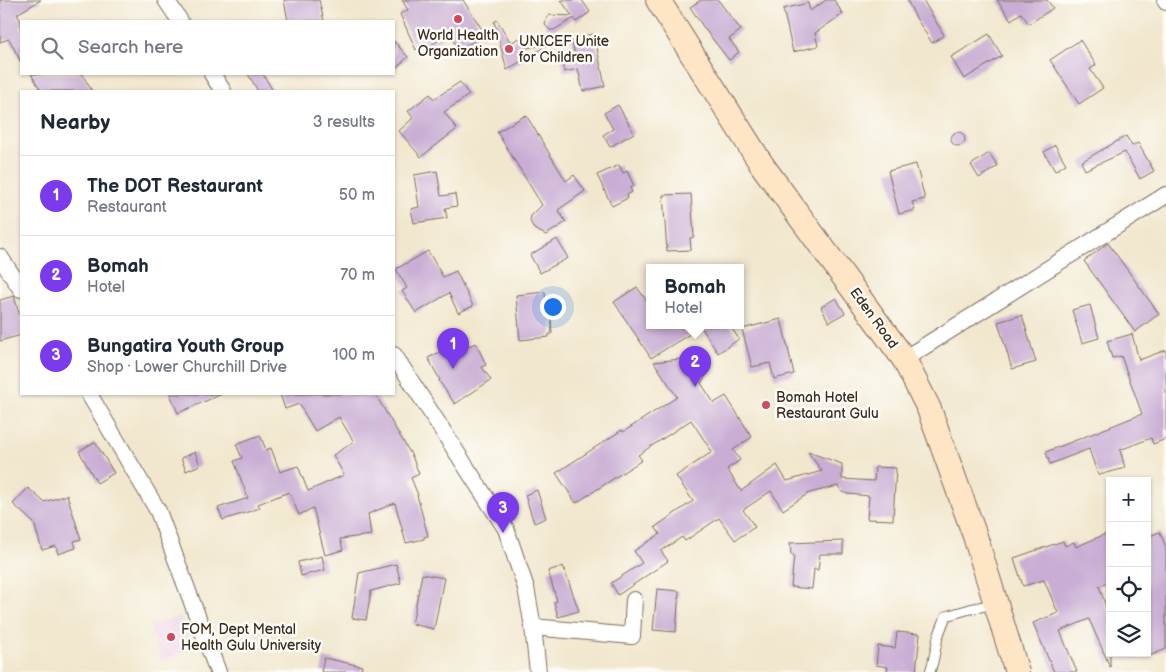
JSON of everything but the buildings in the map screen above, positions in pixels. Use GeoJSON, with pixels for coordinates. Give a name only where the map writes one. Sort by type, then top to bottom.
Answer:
{"type":"FeatureCollection","features":[{"type":"Feature","properties":{"kind":"street"},"geometry":{"type":"LineString","coordinates":[[166,0],[179,20]]}},
{"type":"Feature","properties":{"kind":"street","name":"Eden Road"},"geometry":{"type":"LineString","coordinates":[[658,0],[762,165],[904,359],[932,418],[982,556],[1017,672]]}},
{"type":"Feature","properties":{"kind":"street"},"geometry":{"type":"LineString","coordinates":[[213,75],[222,90]]}},
{"type":"Feature","properties":{"kind":"street"},"geometry":{"type":"LineString","coordinates":[[904,359],[1166,195]]}},
{"type":"Feature","properties":{"kind":"street"},"geometry":{"type":"LineString","coordinates":[[0,257],[20,287]]}},
{"type":"Feature","properties":{"kind":"street"},"geometry":{"type":"LineString","coordinates":[[395,358],[506,530],[526,588],[538,672]]}},
{"type":"Feature","properties":{"kind":"street"},"geometry":{"type":"LineString","coordinates":[[90,395],[158,511],[218,672]]}},
{"type":"Feature","properties":{"kind":"street"},"geometry":{"type":"LineString","coordinates":[[533,627],[632,636],[634,600]]}},
{"type":"Feature","properties":{"kind":"lane"},"geometry":{"type":"LineString","coordinates":[[930,672],[934,662],[938,637],[946,616],[997,604]]}},
{"type":"Feature","properties":{"kind":"shaded area","name":"FOM, Dept Mental Health Gulu University"},"geometry":{"type":"Polygon","coordinates":[[[181,616],[191,649],[161,661],[150,625],[181,616]]]}},
{"type":"Feature","properties":{"kind":"place","name":"World Health Organization"},"geometry":{"type":"Point","coordinates":[458,19]}},
{"type":"Feature","properties":{"kind":"place","name":"UNICEF Unite for Children"},"geometry":{"type":"Point","coordinates":[509,49]}},
{"type":"Feature","properties":{"kind":"place","name":"The DOT Restaurant"},"geometry":{"type":"Point","coordinates":[453,369]}},
{"type":"Feature","properties":{"kind":"place","name":"Bomah"},"geometry":{"type":"Point","coordinates":[695,387]}},
{"type":"Feature","properties":{"kind":"place","name":"Bomah Hotel Restaurant Gulu"},"geometry":{"type":"Point","coordinates":[766,405]}},
{"type":"Feature","properties":{"kind":"place","name":"Bungatira Youth Group"},"geometry":{"type":"Point","coordinates":[503,533]}},
{"type":"Feature","properties":{"kind":"place","name":"FOM, Dept Mental Health Gulu University"},"geometry":{"type":"Point","coordinates":[171,637]}}]}
